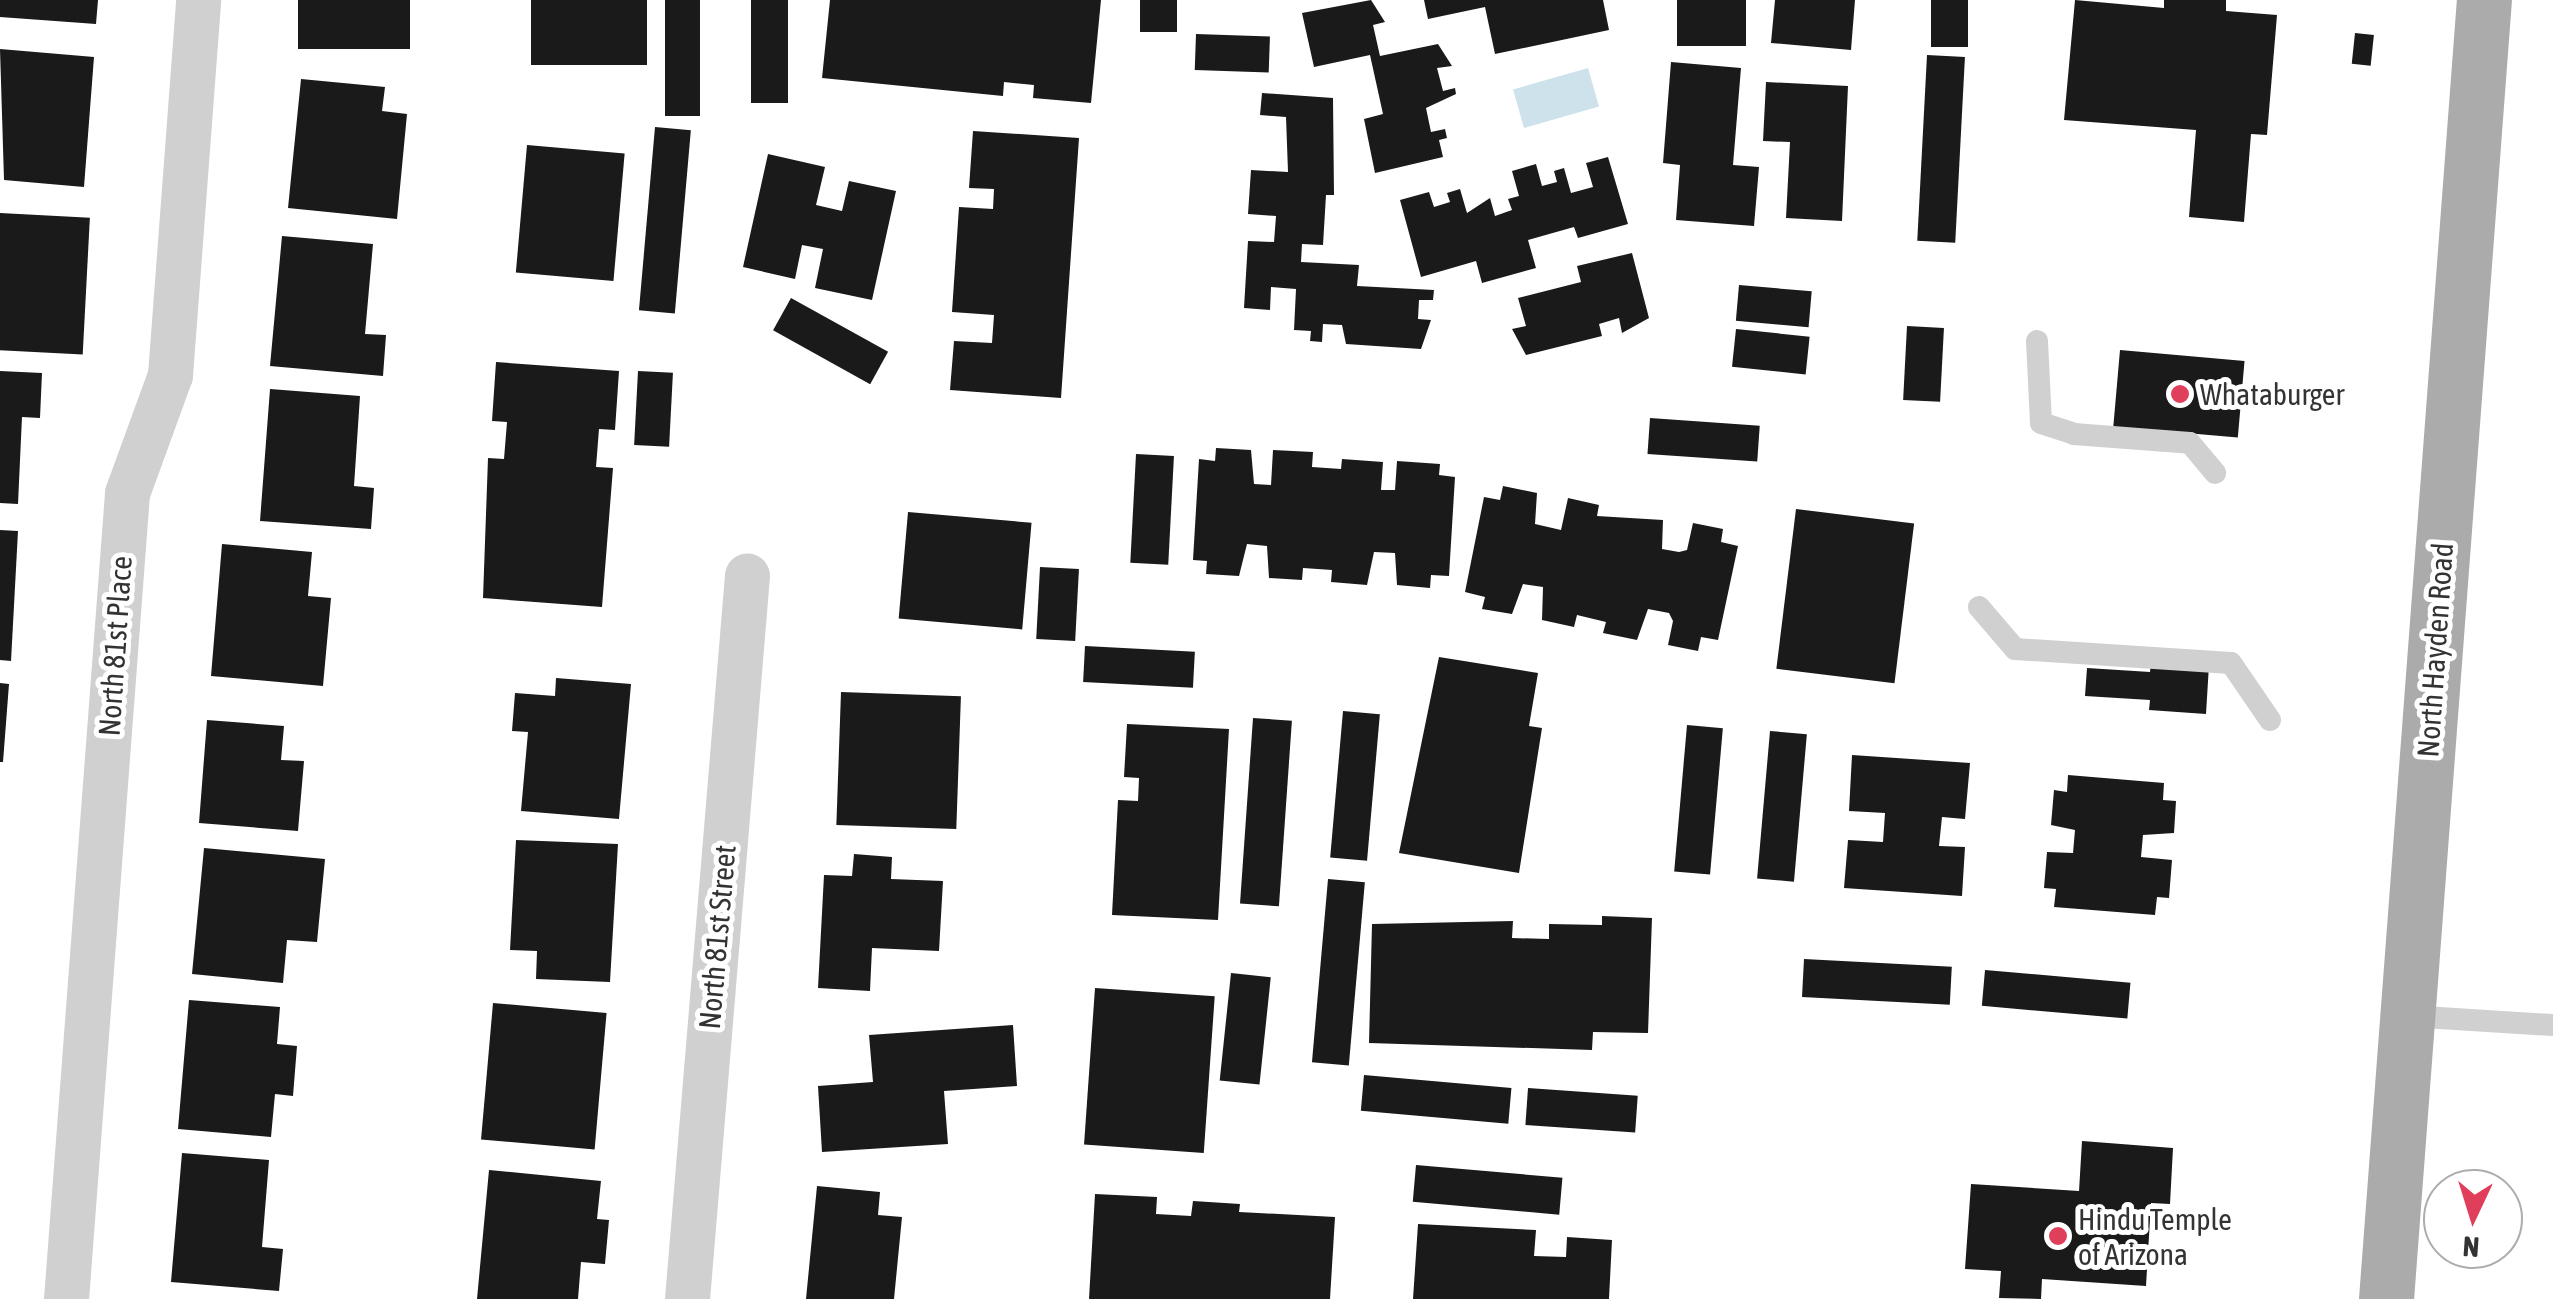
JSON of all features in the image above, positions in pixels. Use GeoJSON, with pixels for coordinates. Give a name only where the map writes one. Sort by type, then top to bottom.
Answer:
{"type":"FeatureCollection","features":[{"type":"Feature","properties":{"kind":"main road","name":"North Hayden Road"},"geometry":{"type":"LineString","coordinates":[[2386,1299],[2484,0]]}},
{"type":"Feature","properties":{"kind":"street","name":"North 81st Place"},"geometry":{"type":"LineString","coordinates":[[66,1299],[127,493],[170,375],[198,0]]}},
{"type":"Feature","properties":{"kind":"street","name":"North 81st Street"},"geometry":{"type":"LineString","coordinates":[[687,1299],[747,575]]}},
{"type":"Feature","properties":{"kind":"lane"},"geometry":{"type":"LineString","coordinates":[[2038,342],[2041,423],[2074,434],[2190,444],[2215,473]]}},
{"type":"Feature","properties":{"kind":"lane"},"geometry":{"type":"LineString","coordinates":[[1980,607],[2015,649],[2231,662],[2270,720]]}},
{"type":"Feature","properties":{"kind":"lane"},"geometry":{"type":"LineString","coordinates":[[2408,1016],[2553,1024]]}},
{"type":"Feature","properties":{"kind":"water"},"geometry":{"type":"Polygon","coordinates":[[[1588,68],[1599,106],[1524,128],[1513,89],[1588,68]]]}},
{"type":"Feature","properties":{"kind":"building"},"geometry":{"type":"Polygon","coordinates":[[[0,0],[98,0],[96,24],[0,17],[0,0]]]}},
{"type":"Feature","properties":{"kind":"building"},"geometry":{"type":"Polygon","coordinates":[[[298,0],[410,0],[410,49],[298,49],[298,0]]]}},
{"type":"Feature","properties":{"kind":"building"},"geometry":{"type":"Polygon","coordinates":[[[531,0],[647,0],[647,65],[531,65],[531,0]]]}},
{"type":"Feature","properties":{"kind":"building"},"geometry":{"type":"Polygon","coordinates":[[[665,0],[700,0],[700,116],[665,116],[665,0]]]}},
{"type":"Feature","properties":{"kind":"building"},"geometry":{"type":"Polygon","coordinates":[[[751,0],[788,0],[788,103],[751,103],[751,0]]]}},
{"type":"Feature","properties":{"kind":"building"},"geometry":{"type":"Polygon","coordinates":[[[830,0],[1101,0],[1091,103],[1033,98],[1034,85],[1004,82],[1003,96],[822,78],[830,0]]]}},
{"type":"Feature","properties":{"kind":"building"},"geometry":{"type":"Polygon","coordinates":[[[1140,0],[1177,0],[1177,32],[1140,32],[1140,0]]]}},
{"type":"Feature","properties":{"kind":"building"},"geometry":{"type":"Polygon","coordinates":[[[1371,0],[1385,22],[1373,25],[1380,56],[1438,44],[1452,66],[1437,68],[1443,91],[1455,88],[1456,94],[1426,108],[1431,132],[1445,129],[1447,138],[1439,140],[1443,157],[1375,173],[1364,119],[1383,114],[1370,55],[1314,67],[1302,13],[1371,0]]]}},
{"type":"Feature","properties":{"kind":"building"},"geometry":{"type":"Polygon","coordinates":[[[1424,0],[1603,0],[1609,30],[1495,54],[1485,7],[1428,19],[1424,0]]]}},
{"type":"Feature","properties":{"kind":"building"},"geometry":{"type":"Polygon","coordinates":[[[1677,0],[1746,0],[1746,46],[1677,46],[1677,0]]]}},
{"type":"Feature","properties":{"kind":"building"},"geometry":{"type":"Polygon","coordinates":[[[1775,0],[1855,0],[1851,50],[1771,43],[1775,0]]]}},
{"type":"Feature","properties":{"kind":"building"},"geometry":{"type":"Polygon","coordinates":[[[1931,0],[1968,0],[1968,47],[1931,47],[1931,0]]]}},
{"type":"Feature","properties":{"kind":"building"},"geometry":{"type":"Polygon","coordinates":[[[2075,0],[2164,8],[2164,0],[2226,0],[2226,11],[2277,15],[2267,135],[2251,134],[2244,222],[2189,217],[2196,130],[2064,120],[2075,0]]]}},
{"type":"Feature","properties":{"kind":"building"},"geometry":{"type":"Polygon","coordinates":[[[2355,33],[2374,35],[2371,66],[2352,64],[2355,33]]]}},
{"type":"Feature","properties":{"kind":"building"},"geometry":{"type":"Polygon","coordinates":[[[1196,34],[1270,37],[1269,73],[1195,70],[1196,34]]]}},
{"type":"Feature","properties":{"kind":"building"},"geometry":{"type":"Polygon","coordinates":[[[0,49],[94,57],[84,187],[4,180],[0,49]]]}},
{"type":"Feature","properties":{"kind":"building"},"geometry":{"type":"Polygon","coordinates":[[[1927,55],[1965,57],[1955,243],[1917,241],[1927,55]]]}},
{"type":"Feature","properties":{"kind":"building"},"geometry":{"type":"Polygon","coordinates":[[[1671,62],[1741,68],[1733,165],[1759,167],[1754,226],[1676,220],[1680,165],[1663,163],[1671,62]]]}},
{"type":"Feature","properties":{"kind":"building"},"geometry":{"type":"Polygon","coordinates":[[[301,79],[385,87],[382,111],[407,114],[397,219],[288,208],[301,79]]]}},
{"type":"Feature","properties":{"kind":"building"},"geometry":{"type":"Polygon","coordinates":[[[1766,82],[1848,86],[1842,221],[1786,218],[1790,142],[1763,141],[1766,82]]]}},
{"type":"Feature","properties":{"kind":"building"},"geometry":{"type":"Polygon","coordinates":[[[1262,93],[1333,98],[1334,195],[1326,195],[1323,245],[1302,244],[1301,262],[1359,265],[1357,286],[1434,290],[1433,300],[1419,300],[1418,319],[1431,320],[1421,349],[1346,344],[1342,325],[1323,324],[1322,342],[1310,341],[1311,331],[1294,330],[1296,289],[1271,287],[1270,310],[1244,308],[1248,241],[1274,242],[1276,216],[1248,214],[1251,170],[1288,172],[1286,117],[1260,115],[1262,93]]]}},
{"type":"Feature","properties":{"kind":"building"},"geometry":{"type":"Polygon","coordinates":[[[655,127],[691,130],[675,313],[639,310],[655,127]]]}},
{"type":"Feature","properties":{"kind":"building"},"geometry":{"type":"Polygon","coordinates":[[[973,131],[1079,138],[1061,398],[950,390],[954,341],[992,343],[994,315],[952,312],[959,207],[993,209],[994,189],[969,188],[973,131]]]}},
{"type":"Feature","properties":{"kind":"building"},"geometry":{"type":"Polygon","coordinates":[[[527,145],[625,154],[613,281],[516,273],[527,145]]]}},
{"type":"Feature","properties":{"kind":"building"},"geometry":{"type":"Polygon","coordinates":[[[768,154],[825,167],[816,205],[842,211],[849,181],[896,191],[872,300],[815,288],[823,249],[802,245],[795,279],[743,267],[768,154]]]}},
{"type":"Feature","properties":{"kind":"building"},"geometry":{"type":"Polygon","coordinates":[[[1608,157],[1628,224],[1578,238],[1574,227],[1528,240],[1536,268],[1482,283],[1476,261],[1421,277],[1400,200],[1429,192],[1434,207],[1450,202],[1447,193],[1460,189],[1467,213],[1490,198],[1495,216],[1512,210],[1508,199],[1519,196],[1512,171],[1536,164],[1542,186],[1557,182],[1554,171],[1564,168],[1571,193],[1593,187],[1586,163],[1608,157]]]}},
{"type":"Feature","properties":{"kind":"building"},"geometry":{"type":"Polygon","coordinates":[[[0,213],[90,218],[83,355],[0,350],[0,213]]]}},
{"type":"Feature","properties":{"kind":"building"},"geometry":{"type":"Polygon","coordinates":[[[282,236],[373,244],[365,334],[386,335],[383,376],[270,366],[282,236]]]}},
{"type":"Feature","properties":{"kind":"building"},"geometry":{"type":"Polygon","coordinates":[[[1632,253],[1649,318],[1622,333],[1619,318],[1599,324],[1602,336],[1526,355],[1512,329],[1526,326],[1518,298],[1581,282],[1577,266],[1632,253]]]}},
{"type":"Feature","properties":{"kind":"building"},"geometry":{"type":"Polygon","coordinates":[[[1739,285],[1812,291],[1809,327],[1736,321],[1739,285]]]}},
{"type":"Feature","properties":{"kind":"building"},"geometry":{"type":"Polygon","coordinates":[[[791,298],[888,352],[870,384],[773,330],[791,298]]]}},
{"type":"Feature","properties":{"kind":"building"},"geometry":{"type":"Polygon","coordinates":[[[1907,326],[1944,328],[1940,402],[1903,400],[1907,326]]]}},
{"type":"Feature","properties":{"kind":"building"},"geometry":{"type":"Polygon","coordinates":[[[1736,329],[1810,337],[1806,375],[1732,367],[1736,329]]]}},
{"type":"Feature","properties":{"kind":"building","name":"Whataburger"},"geometry":{"type":"Polygon","coordinates":[[[2120,350],[2245,361],[2238,438],[2113,427],[2120,350]]]}},
{"type":"Feature","properties":{"kind":"building"},"geometry":{"type":"Polygon","coordinates":[[[496,362],[619,371],[615,430],[599,429],[596,467],[613,468],[602,607],[483,598],[488,458],[504,459],[507,422],[492,421],[496,362]]]}},
{"type":"Feature","properties":{"kind":"building"},"geometry":{"type":"Polygon","coordinates":[[[0,371],[42,373],[40,418],[22,417],[18,504],[0,503],[0,371]]]}},
{"type":"Feature","properties":{"kind":"building"},"geometry":{"type":"Polygon","coordinates":[[[638,371],[673,373],[669,447],[634,445],[638,371]]]}},
{"type":"Feature","properties":{"kind":"building"},"geometry":{"type":"Polygon","coordinates":[[[270,389],[360,396],[354,486],[374,488],[371,529],[260,521],[270,389]]]}},
{"type":"Feature","properties":{"kind":"building"},"geometry":{"type":"Polygon","coordinates":[[[1650,418],[1760,426],[1757,462],[1647,454],[1650,418]]]}},
{"type":"Feature","properties":{"kind":"building"},"geometry":{"type":"Polygon","coordinates":[[[1216,448],[1251,450],[1254,484],[1271,485],[1273,450],[1313,452],[1312,467],[1341,469],[1342,459],[1383,462],[1381,490],[1395,490],[1397,461],[1440,464],[1439,475],[1455,477],[1449,576],[1431,575],[1430,588],[1397,585],[1395,553],[1374,552],[1367,585],[1331,582],[1332,570],[1303,568],[1302,580],[1269,578],[1267,546],[1247,544],[1239,576],[1206,574],[1207,561],[1193,560],[1199,459],[1215,461],[1216,448]]]}},
{"type":"Feature","properties":{"kind":"building"},"geometry":{"type":"Polygon","coordinates":[[[1136,454],[1174,456],[1168,565],[1130,563],[1136,454]]]}},
{"type":"Feature","properties":{"kind":"building"},"geometry":{"type":"Polygon","coordinates":[[[1503,486],[1537,493],[1535,524],[1561,530],[1568,498],[1599,505],[1597,516],[1663,520],[1662,549],[1687,550],[1693,523],[1723,529],[1721,542],[1738,546],[1718,640],[1701,637],[1698,651],[1668,645],[1673,621],[1669,613],[1648,609],[1637,640],[1603,633],[1606,622],[1577,615],[1574,627],[1542,620],[1543,587],[1523,584],[1512,614],[1482,609],[1485,597],[1465,592],[1484,497],[1500,500],[1503,486]]]}},
{"type":"Feature","properties":{"kind":"building"},"geometry":{"type":"Polygon","coordinates":[[[1796,509],[1914,524],[1894,683],[1776,669],[1796,509]]]}},
{"type":"Feature","properties":{"kind":"building"},"geometry":{"type":"Polygon","coordinates":[[[908,512],[1032,523],[1022,629],[899,619],[908,512]]]}},
{"type":"Feature","properties":{"kind":"building"},"geometry":{"type":"Polygon","coordinates":[[[0,530],[18,531],[11,661],[0,660],[0,530]]]}},
{"type":"Feature","properties":{"kind":"building"},"geometry":{"type":"Polygon","coordinates":[[[222,544],[312,552],[308,596],[331,598],[323,686],[211,676],[222,544]]]}},
{"type":"Feature","properties":{"kind":"building"},"geometry":{"type":"Polygon","coordinates":[[[1040,567],[1079,569],[1075,641],[1036,639],[1040,567]]]}},
{"type":"Feature","properties":{"kind":"building"},"geometry":{"type":"Polygon","coordinates":[[[1085,646],[1195,652],[1193,688],[1083,682],[1085,646]]]}},
{"type":"Feature","properties":{"kind":"building"},"geometry":{"type":"Polygon","coordinates":[[[1439,657],[1538,673],[1529,726],[1542,728],[1519,873],[1399,853],[1439,657]]]}},
{"type":"Feature","properties":{"kind":"building"},"geometry":{"type":"Polygon","coordinates":[[[2151,662],[2209,665],[2206,714],[2149,710],[2150,700],[2085,696],[2087,668],[2150,672],[2151,662]]]}},
{"type":"Feature","properties":{"kind":"building"},"geometry":{"type":"Polygon","coordinates":[[[556,678],[631,684],[619,819],[521,811],[528,732],[512,731],[515,693],[555,696],[556,678]]]}},
{"type":"Feature","properties":{"kind":"building"},"geometry":{"type":"Polygon","coordinates":[[[0,683],[9,684],[3,762],[0,762],[0,683]]]}},
{"type":"Feature","properties":{"kind":"building"},"geometry":{"type":"Polygon","coordinates":[[[841,692],[961,696],[956,829],[836,825],[841,692]]]}},
{"type":"Feature","properties":{"kind":"building"},"geometry":{"type":"Polygon","coordinates":[[[1343,711],[1380,714],[1367,861],[1330,857],[1343,711]]]}},
{"type":"Feature","properties":{"kind":"building"},"geometry":{"type":"Polygon","coordinates":[[[1253,718],[1292,721],[1279,906],[1240,904],[1253,718]]]}},
{"type":"Feature","properties":{"kind":"building"},"geometry":{"type":"Polygon","coordinates":[[[207,720],[284,726],[281,760],[304,761],[298,831],[199,823],[207,720]]]}},
{"type":"Feature","properties":{"kind":"building"},"geometry":{"type":"Polygon","coordinates":[[[1127,724],[1229,729],[1218,920],[1112,915],[1118,800],[1138,801],[1139,778],[1124,777],[1127,724]]]}},
{"type":"Feature","properties":{"kind":"building"},"geometry":{"type":"Polygon","coordinates":[[[1687,725],[1723,728],[1710,875],[1674,871],[1687,725]]]}},
{"type":"Feature","properties":{"kind":"building"},"geometry":{"type":"Polygon","coordinates":[[[1770,731],[1807,734],[1794,882],[1757,878],[1770,731]]]}},
{"type":"Feature","properties":{"kind":"building"},"geometry":{"type":"Polygon","coordinates":[[[1852,755],[1970,763],[1965,819],[1942,817],[1939,846],[1965,847],[1962,896],[1844,888],[1848,840],[1883,842],[1885,813],[1849,811],[1852,755]]]}},
{"type":"Feature","properties":{"kind":"building"},"geometry":{"type":"Polygon","coordinates":[[[2068,775],[2164,783],[2163,800],[2176,801],[2174,833],[2143,835],[2141,857],[2172,860],[2169,898],[2157,897],[2155,915],[2054,907],[2056,889],[2044,888],[2047,852],[2073,853],[2075,830],[2051,825],[2054,790],[2067,792],[2068,775]]]}},
{"type":"Feature","properties":{"kind":"building"},"geometry":{"type":"Polygon","coordinates":[[[516,840],[618,844],[610,982],[536,979],[537,951],[510,950],[516,840]]]}},
{"type":"Feature","properties":{"kind":"building"},"geometry":{"type":"Polygon","coordinates":[[[204,848],[325,859],[317,942],[287,940],[283,983],[192,974],[204,848]]]}},
{"type":"Feature","properties":{"kind":"building"},"geometry":{"type":"Polygon","coordinates":[[[854,854],[892,857],[891,879],[943,881],[939,951],[872,948],[870,991],[818,988],[824,875],[852,876],[854,854]]]}},
{"type":"Feature","properties":{"kind":"building"},"geometry":{"type":"Polygon","coordinates":[[[1328,879],[1365,882],[1349,1066],[1312,1062],[1328,879]]]}},
{"type":"Feature","properties":{"kind":"building"},"geometry":{"type":"Polygon","coordinates":[[[1602,916],[1652,918],[1648,1033],[1593,1032],[1592,1050],[1369,1043],[1372,924],[1513,921],[1512,938],[1549,939],[1549,924],[1602,925],[1602,916]]]}},
{"type":"Feature","properties":{"kind":"building"},"geometry":{"type":"Polygon","coordinates":[[[1804,959],[1952,967],[1950,1005],[1802,997],[1804,959]]]}},
{"type":"Feature","properties":{"kind":"building"},"geometry":{"type":"Polygon","coordinates":[[[1985,970],[2130,983],[2127,1019],[1982,1006],[1985,970]]]}},
{"type":"Feature","properties":{"kind":"building"},"geometry":{"type":"Polygon","coordinates":[[[1231,973],[1271,977],[1259,1085],[1220,1080],[1231,973]]]}},
{"type":"Feature","properties":{"kind":"building"},"geometry":{"type":"Polygon","coordinates":[[[1095,988],[1215,996],[1204,1153],[1084,1145],[1095,988]]]}},
{"type":"Feature","properties":{"kind":"building"},"geometry":{"type":"Polygon","coordinates":[[[189,1000],[280,1007],[277,1044],[297,1046],[293,1096],[275,1094],[271,1137],[178,1129],[189,1000]]]}},
{"type":"Feature","properties":{"kind":"building"},"geometry":{"type":"Polygon","coordinates":[[[493,1003],[607,1013],[595,1149],[481,1139],[493,1003]]]}},
{"type":"Feature","properties":{"kind":"building"},"geometry":{"type":"Polygon","coordinates":[[[1013,1025],[1017,1086],[944,1091],[948,1144],[822,1152],[818,1086],[873,1082],[869,1035],[1013,1025]]]}},
{"type":"Feature","properties":{"kind":"building"},"geometry":{"type":"Polygon","coordinates":[[[1364,1075],[1511,1088],[1508,1124],[1361,1111],[1364,1075]]]}},
{"type":"Feature","properties":{"kind":"building"},"geometry":{"type":"Polygon","coordinates":[[[1528,1088],[1638,1096],[1635,1133],[1525,1125],[1528,1088]]]}},
{"type":"Feature","properties":{"kind":"building","name":"Hindu Temple of Arizona"},"geometry":{"type":"Polygon","coordinates":[[[2082,1141],[2173,1148],[2170,1204],[2151,1203],[2146,1286],[2042,1279],[2041,1299],[1999,1298],[2001,1271],[1965,1269],[1971,1184],[2079,1191],[2082,1141]]]}},
{"type":"Feature","properties":{"kind":"building"},"geometry":{"type":"Polygon","coordinates":[[[182,1153],[269,1160],[262,1247],[283,1249],[279,1291],[171,1282],[182,1153]]]}},
{"type":"Feature","properties":{"kind":"building"},"geometry":{"type":"Polygon","coordinates":[[[1416,1165],[1562,1178],[1559,1215],[1413,1202],[1416,1165]]]}},
{"type":"Feature","properties":{"kind":"building"},"geometry":{"type":"Polygon","coordinates":[[[489,1170],[601,1181],[597,1219],[609,1220],[605,1264],[581,1262],[578,1299],[477,1299],[489,1170]]]}},
{"type":"Feature","properties":{"kind":"building"},"geometry":{"type":"Polygon","coordinates":[[[817,1186],[880,1192],[878,1215],[902,1217],[894,1299],[806,1299],[817,1186]]]}},
{"type":"Feature","properties":{"kind":"building"},"geometry":{"type":"Polygon","coordinates":[[[1095,1194],[1157,1197],[1156,1214],[1191,1216],[1193,1201],[1240,1204],[1239,1212],[1335,1217],[1330,1299],[1089,1299],[1095,1194]]]}},
{"type":"Feature","properties":{"kind":"building"},"geometry":{"type":"Polygon","coordinates":[[[1418,1224],[1536,1230],[1534,1256],[1566,1257],[1567,1237],[1612,1240],[1609,1299],[1413,1299],[1418,1224]]]}},
{"type":"Feature","properties":{"kind":"place","name":"Whataburger"},"geometry":{"type":"Point","coordinates":[2180,394]}},
{"type":"Feature","properties":{"kind":"place","name":"Hindu Temple of Arizona"},"geometry":{"type":"Point","coordinates":[2058,1236]}}]}
